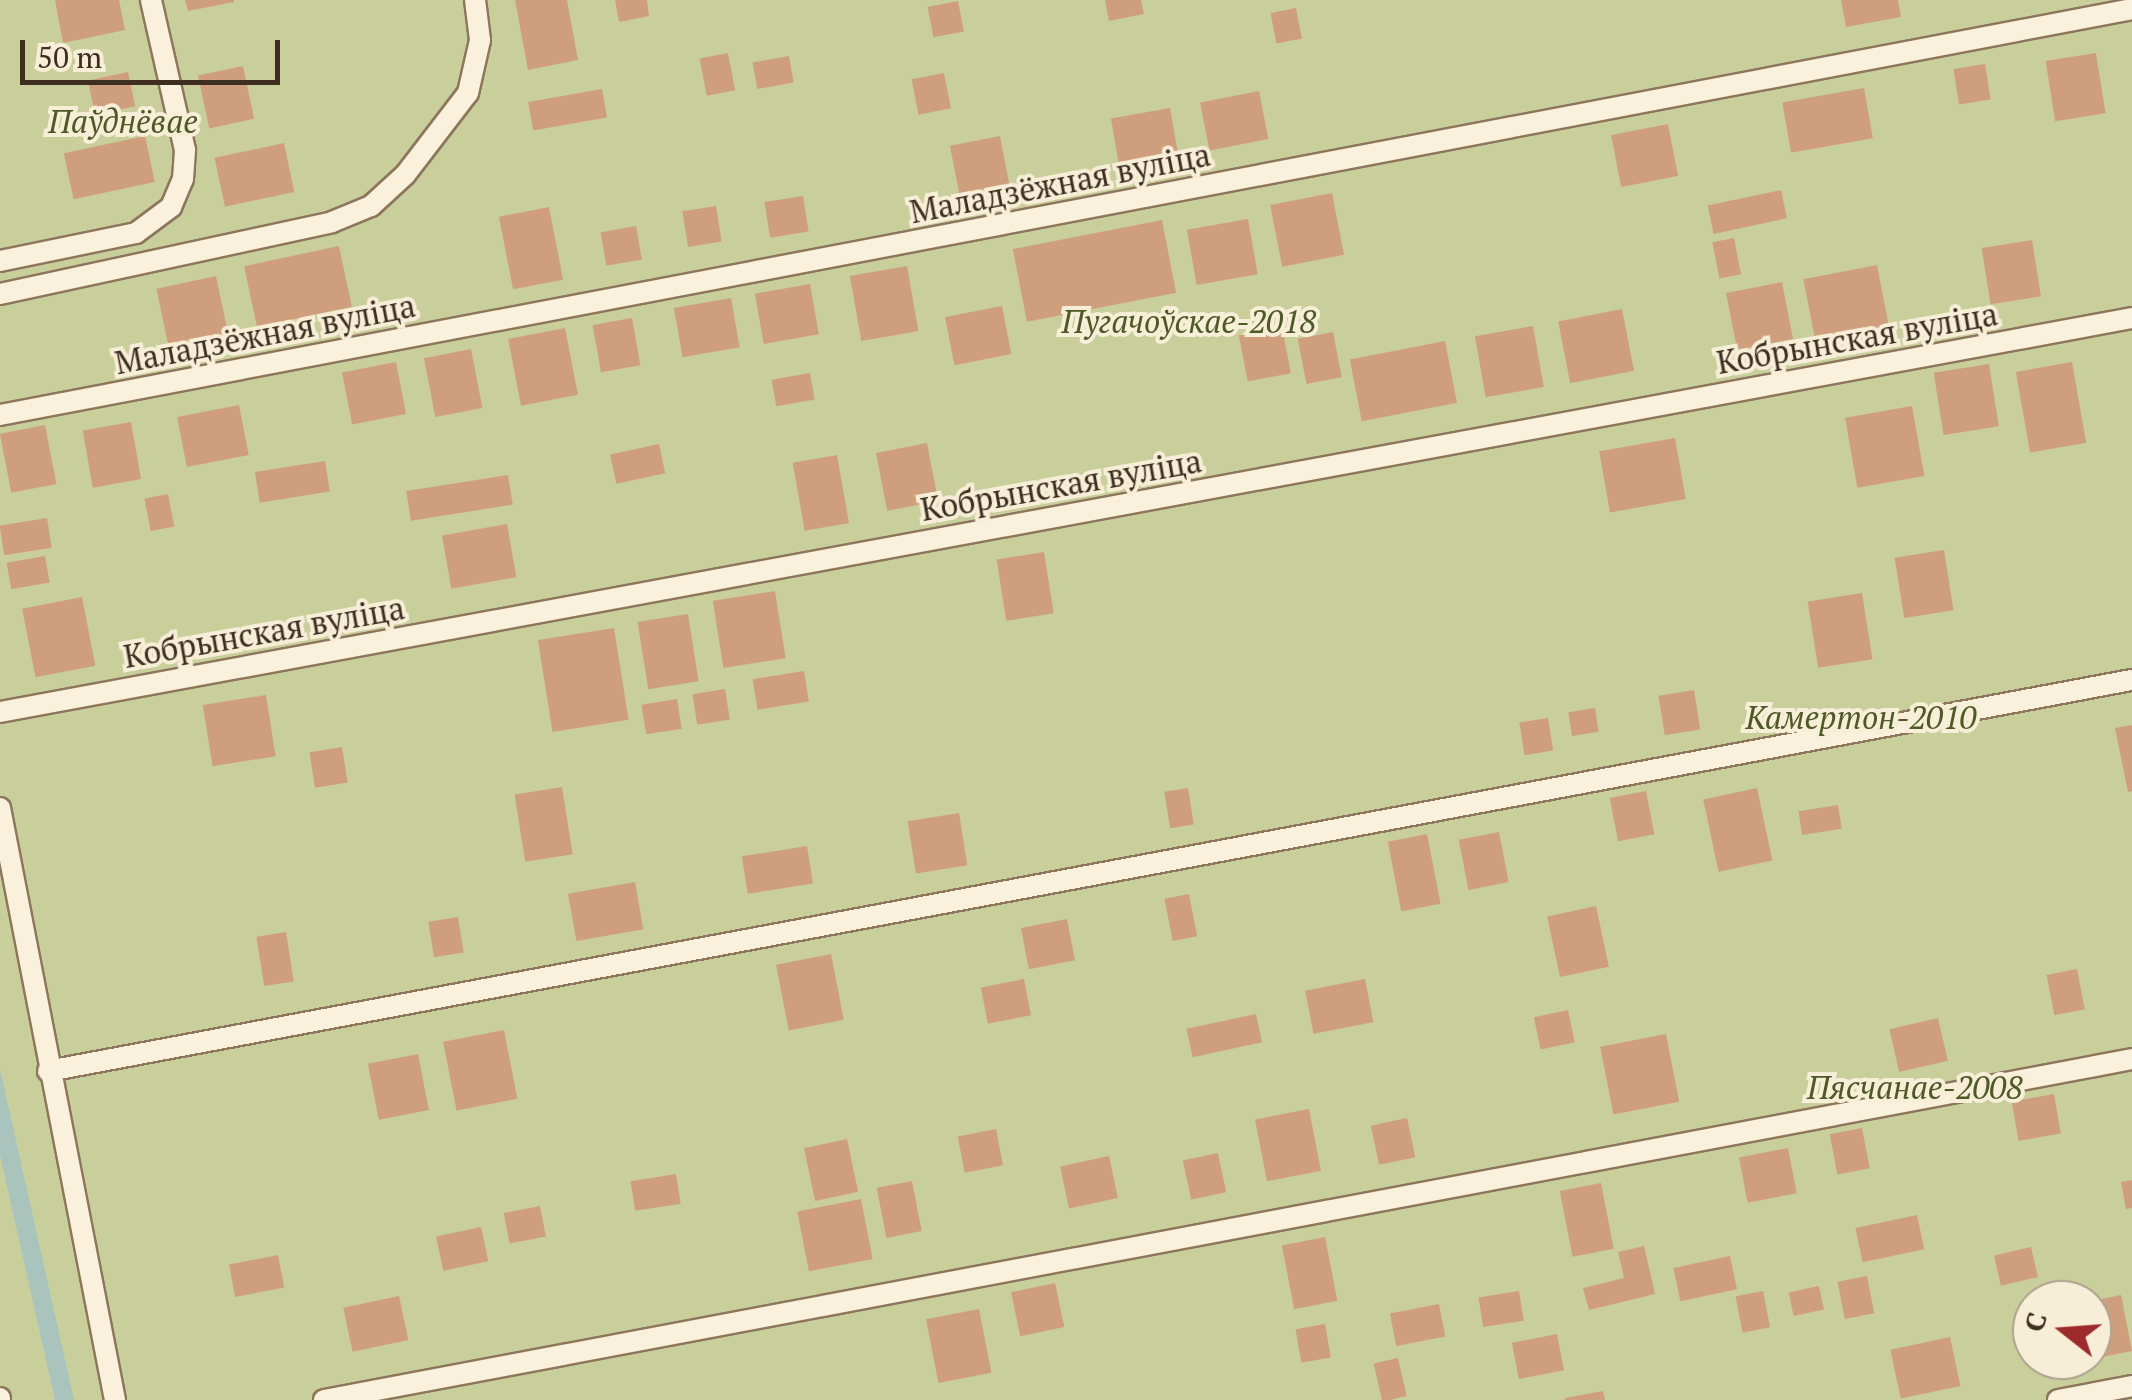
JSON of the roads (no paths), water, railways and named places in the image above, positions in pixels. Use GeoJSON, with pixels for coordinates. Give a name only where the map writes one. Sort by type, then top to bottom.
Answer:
{"type":"FeatureCollection","features":[{"type":"Feature","properties":{"kind":"lane"},"geometry":{"type":"LineString","coordinates":[[0,260],[136,232],[171,207],[183,179],[184,150],[151,0]]}},
{"type":"Feature","properties":{"kind":"lane"},"geometry":{"type":"LineString","coordinates":[[0,294],[332,222],[371,206],[405,175],[468,92],[480,40],[475,0]]}},
{"type":"Feature","properties":{"kind":"lane","name":"Маладзёжная вуліца"},"geometry":{"type":"LineString","coordinates":[[0,415],[2132,9]]}},
{"type":"Feature","properties":{"kind":"lane","name":"Кобрынская вуліца"},"geometry":{"type":"LineString","coordinates":[[0,712],[2132,318]]}},
{"type":"Feature","properties":{"kind":"lane"},"geometry":{"type":"LineString","coordinates":[[48,1071],[2132,680]]}},
{"type":"Feature","properties":{"kind":"lane"},"geometry":{"type":"LineString","coordinates":[[0,808],[48,1071],[115,1400]]}},
{"type":"Feature","properties":{"kind":"lane"},"geometry":{"type":"LineString","coordinates":[[324,1400],[2132,1059]]}},
{"type":"Feature","properties":{"kind":"lane"},"geometry":{"type":"LineString","coordinates":[[2058,1400],[2132,1386]]}},
{"type":"Feature","properties":{"kind":"water"},"geometry":{"type":"Polygon","coordinates":[[[0,1069],[74,1400],[55,1400],[0,1155],[0,1069]]]}},
{"type":"Feature","properties":{"kind":"park label","name":"Паўднёвае"},"geometry":{"type":"Point","coordinates":[123,121]}},
{"type":"Feature","properties":{"kind":"park label","name":"Пугачоўскае-2018"},"geometry":{"type":"Point","coordinates":[1189,321]}},
{"type":"Feature","properties":{"kind":"park label","name":"Камертон-2010"},"geometry":{"type":"Point","coordinates":[1861,717]}},
{"type":"Feature","properties":{"kind":"park label","name":"Пясчанае-2008"},"geometry":{"type":"Point","coordinates":[1915,1087]}}]}
